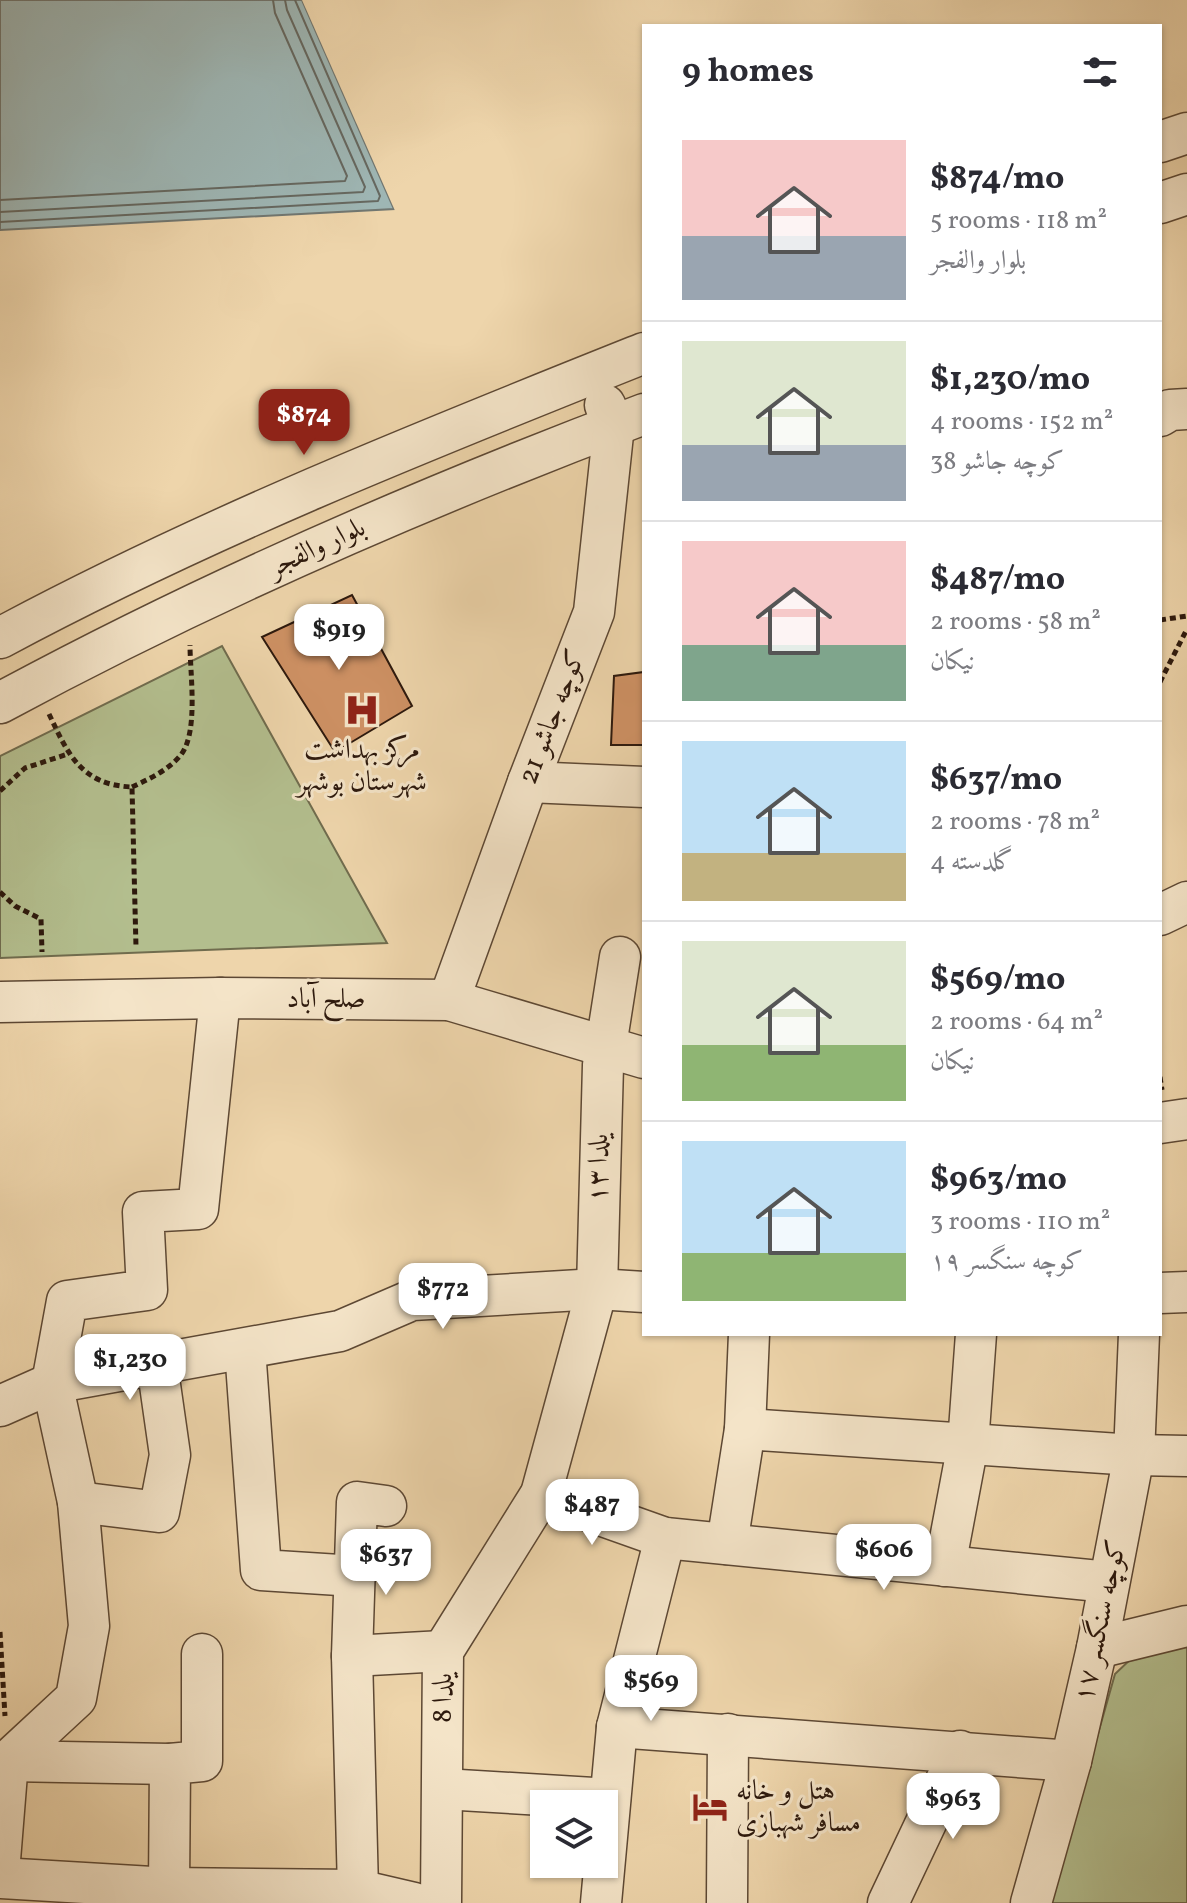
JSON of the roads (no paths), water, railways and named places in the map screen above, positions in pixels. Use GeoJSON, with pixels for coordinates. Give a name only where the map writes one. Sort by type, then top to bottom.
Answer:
{"type":"FeatureCollection","features":[{"type":"Feature","properties":{"kind":"street"},"geometry":{"type":"LineString","coordinates":[[1162,141],[1187,133]]}},
{"type":"Feature","properties":{"kind":"street"},"geometry":{"type":"LineString","coordinates":[[1162,202],[1187,194]]}},
{"type":"Feature","properties":{"kind":"street","name":"بلوار والفجر"},"geometry":{"type":"LineString","coordinates":[[0,638],[52,610],[332,479],[642,354]]}},
{"type":"Feature","properties":{"kind":"street"},"geometry":{"type":"LineString","coordinates":[[592,374],[629,420]]}},
{"type":"Feature","properties":{"kind":"street"},"geometry":{"type":"LineString","coordinates":[[1162,415],[1170,410],[1187,409]]}},
{"type":"Feature","properties":{"kind":"street","name":"بلوار والفجر"},"geometry":{"type":"LineString","coordinates":[[0,703],[354,530],[629,420]]}},
{"type":"Feature","properties":{"kind":"street","name":"کوچه جاشو 21"},"geometry":{"type":"LineString","coordinates":[[449,1000],[594,612],[629,420]]}},
{"type":"Feature","properties":{"kind":"street"},"geometry":{"type":"LineString","coordinates":[[528,782],[642,787]]}},
{"type":"Feature","properties":{"kind":"street"},"geometry":{"type":"LineString","coordinates":[[1162,914],[1187,902]]}},
{"type":"Feature","properties":{"kind":"street","name":"یلدا ۱۳"},"geometry":{"type":"LineString","coordinates":[[597,1289],[600,1103],[620,957]]}},
{"type":"Feature","properties":{"kind":"street"},"geometry":{"type":"LineString","coordinates":[[0,1860],[8,1761],[76,1698],[89,1626],[78,1502],[52,1383],[67,1301],[147,1290],[143,1212],[198,1209],[220,998]]}},
{"type":"Feature","properties":{"kind":"street","name":"صلح آباد"},"geometry":{"type":"LineString","coordinates":[[0,1002],[220,998],[449,1000],[642,1057]]}},
{"type":"Feature","properties":{"kind":"street"},"geometry":{"type":"LineString","coordinates":[[1162,1123],[1187,1119]]}},
{"type":"Feature","properties":{"kind":"street"},"geometry":{"type":"LineString","coordinates":[[0,1406],[52,1383],[340,1331],[412,1300],[597,1289],[642,1292]]}},
{"type":"Feature","properties":{"kind":"street","name":"یلدا 8"},"geometry":{"type":"LineString","coordinates":[[441,1903],[443,1651],[541,1494],[597,1289]]}},
{"type":"Feature","properties":{"kind":"street"},"geometry":{"type":"LineString","coordinates":[[1162,1293],[1187,1292]]}},
{"type":"Feature","properties":{"kind":"street"},"geometry":{"type":"LineString","coordinates":[[727,1544],[745,1429],[749,1336]]}},
{"type":"Feature","properties":{"kind":"street"},"geometry":{"type":"LineString","coordinates":[[945,1566],[968,1444],[976,1336]]}},
{"type":"Feature","properties":{"kind":"street","name":"کوچه سنگسر ۱۷"},"geometry":{"type":"LineString","coordinates":[[1031,1903],[1071,1761],[1097,1648],[1134,1455],[1139,1336]]}},
{"type":"Feature","properties":{"kind":"street"},"geometry":{"type":"LineString","coordinates":[[245,1349],[261,1570],[355,1576]]}},
{"type":"Feature","properties":{"kind":"street"},"geometry":{"type":"LineString","coordinates":[[78,1502],[159,1512],[170,1455],[157,1364]]}},
{"type":"Feature","properties":{"kind":"street"},"geometry":{"type":"LineString","coordinates":[[745,1429],[1187,1456]]}},
{"type":"Feature","properties":{"kind":"street"},"geometry":{"type":"LineString","coordinates":[[541,1494],[665,1538],[1109,1582]]}},
{"type":"Feature","properties":{"kind":"street"},"geometry":{"type":"LineString","coordinates":[[358,1890],[352,1656],[357,1502],[386,1506]]}},
{"type":"Feature","properties":{"kind":"street"},"geometry":{"type":"LineString","coordinates":[[611,1790],[617,1727],[665,1538]]}},
{"type":"Feature","properties":{"kind":"street"},"geometry":{"type":"LineString","coordinates":[[1097,1648],[1187,1626]]}},
{"type":"Feature","properties":{"kind":"street"},"geometry":{"type":"LineString","coordinates":[[352,1656],[443,1651]]}},
{"type":"Feature","properties":{"kind":"street"},"geometry":{"type":"LineString","coordinates":[[8,1761],[170,1764],[202,1761],[202,1654]]}},
{"type":"Feature","properties":{"kind":"street"},"geometry":{"type":"LineString","coordinates":[[617,1727],[1071,1761]]}},
{"type":"Feature","properties":{"kind":"street"},"geometry":{"type":"LineString","coordinates":[[727,1903],[728,1734]]}},
{"type":"Feature","properties":{"kind":"street"},"geometry":{"type":"LineString","coordinates":[[888,1903],[960,1751]]}},
{"type":"Feature","properties":{"kind":"street"},"geometry":{"type":"LineString","coordinates":[[169,1888],[170,1764]]}},
{"type":"Feature","properties":{"kind":"street"},"geometry":{"type":"LineString","coordinates":[[443,1789],[530,1794]]}},
{"type":"Feature","properties":{"kind":"street"},"geometry":{"type":"LineString","coordinates":[[0,1878],[169,1888],[358,1890],[414,1903]]}},
{"type":"Feature","properties":{"kind":"street"},"geometry":{"type":"LineString","coordinates":[[601,1903],[603,1878]]}},
{"type":"Feature","properties":{"kind":"water"},"geometry":{"type":"Polygon","coordinates":[[[0,0],[302,0],[394,209],[0,230],[0,0]]]}},
{"type":"Feature","properties":{"kind":"place","name":"مرکز بهداشت شهرستان بوشهر"},"geometry":{"type":"Point","coordinates":[362,710]}},
{"type":"Feature","properties":{"kind":"place","name":"هتل و خانه مسافر شهبازی"},"geometry":{"type":"Point","coordinates":[710,1807]}}]}
